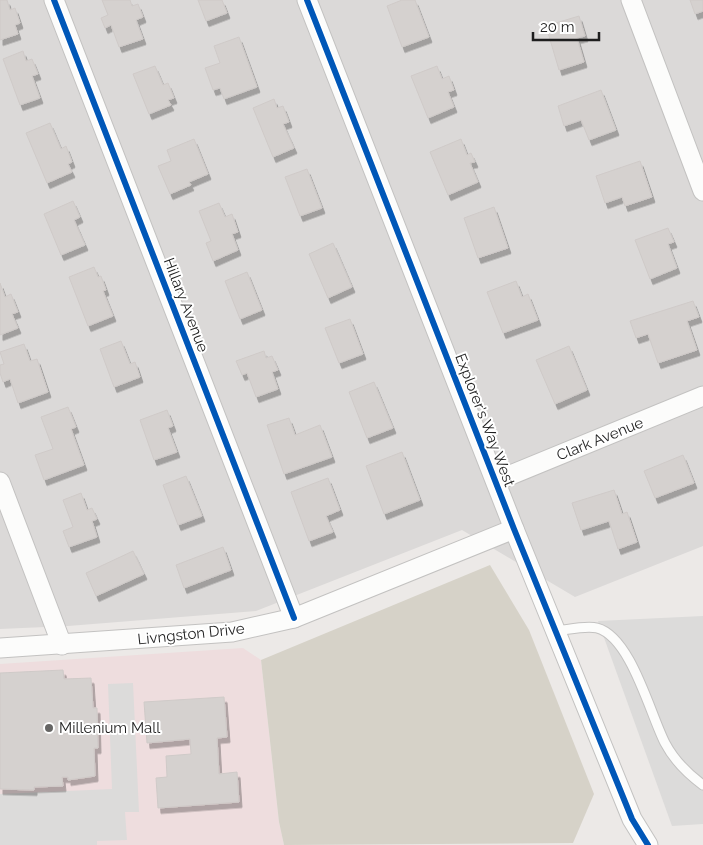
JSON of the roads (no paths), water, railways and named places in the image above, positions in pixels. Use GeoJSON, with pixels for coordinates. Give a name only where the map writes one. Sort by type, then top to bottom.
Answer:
{"type":"FeatureCollection","features":[{"type":"Feature","properties":{"kind":"street","name":"Hillary Avenue"},"geometry":{"type":"LineString","coordinates":[[54,0],[294,618]]}},
{"type":"Feature","properties":{"kind":"street","name":"Explorer's Way West"},"geometry":{"type":"LineString","coordinates":[[308,0],[555,631],[632,819],[648,845]]}},
{"type":"Feature","properties":{"kind":"street"},"geometry":{"type":"LineString","coordinates":[[631,0],[703,191]]}},
{"type":"Feature","properties":{"kind":"street","name":"Clark Avenue"},"geometry":{"type":"LineString","coordinates":[[496,481],[703,396]]}},
{"type":"Feature","properties":{"kind":"street"},"geometry":{"type":"LineString","coordinates":[[0,482],[62,645]]}},
{"type":"Feature","properties":{"kind":"street","name":"Livngston Drive"},"geometry":{"type":"LineString","coordinates":[[0,648],[232,632],[294,618],[514,529]]}},
{"type":"Feature","properties":{"kind":"lane"},"geometry":{"type":"LineString","coordinates":[[555,631],[596,627],[609,634],[625,652],[666,744],[680,765],[703,786]]}},
{"type":"Feature","properties":{"kind":"place","name":"Millenium Mall"},"geometry":{"type":"Point","coordinates":[49,728]}}]}
